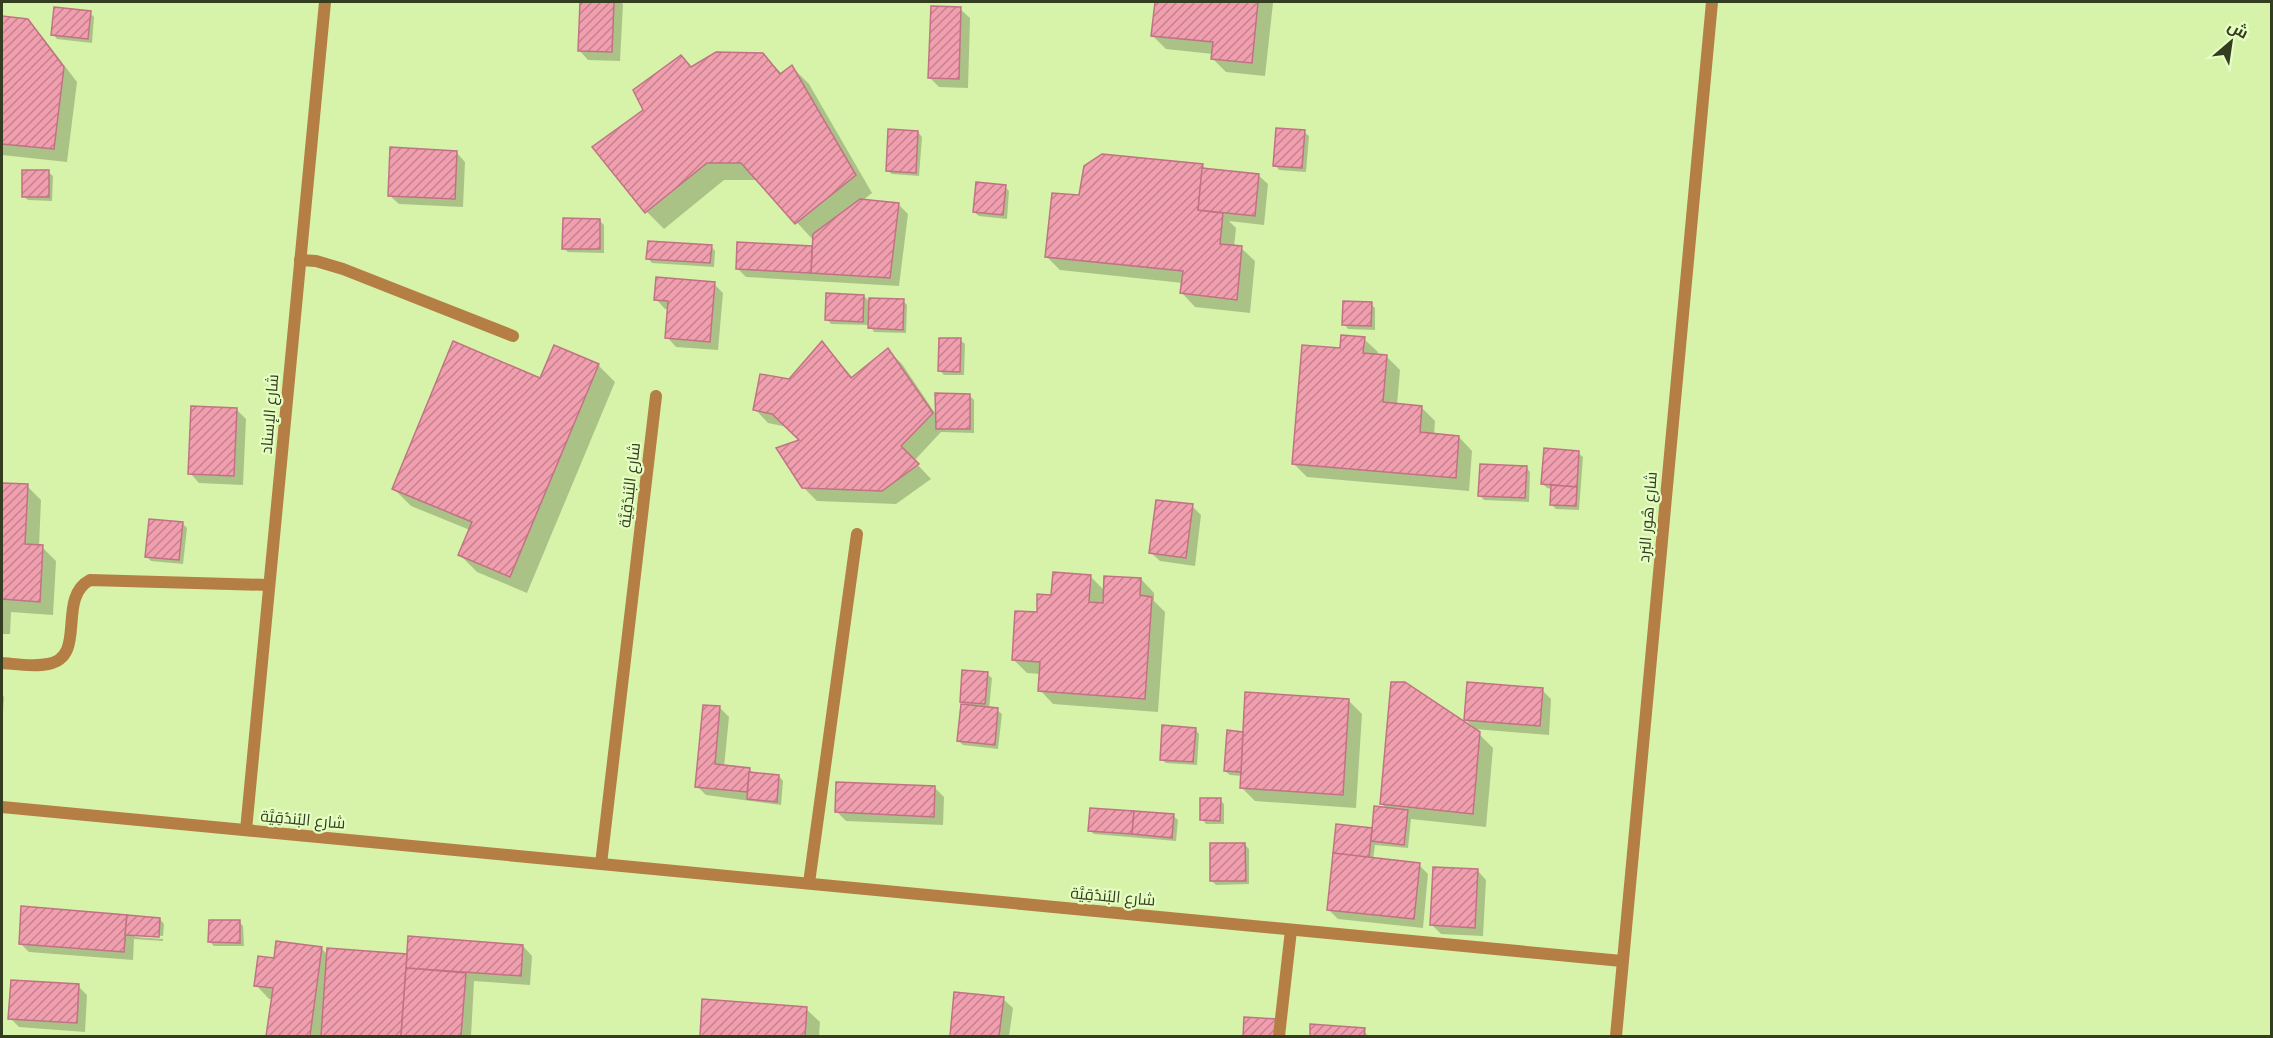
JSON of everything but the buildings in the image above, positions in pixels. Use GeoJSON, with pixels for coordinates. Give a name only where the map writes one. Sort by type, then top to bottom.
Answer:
{"type":"FeatureCollection","features":[{"type":"Feature","properties":{"kind":"street","name":"شارع الإسناد"},"geometry":{"type":"LineString","coordinates":[[246,830],[325,2]]}},
{"type":"Feature","properties":{"kind":"street","name":"شارع هُور البَرد"},"geometry":{"type":"LineString","coordinates":[[1616,1036],[1712,2]]}},
{"type":"Feature","properties":{"kind":"street"},"geometry":{"type":"LineString","coordinates":[[300,260],[316,261],[343,269],[513,336]]}},
{"type":"Feature","properties":{"kind":"street","name":"شارع البُندُقِيَّة"},"geometry":{"type":"LineString","coordinates":[[601,864],[656,396]]}},
{"type":"Feature","properties":{"kind":"street"},"geometry":{"type":"LineString","coordinates":[[809,884],[858,534]]}},
{"type":"Feature","properties":{"kind":"street"},"geometry":{"type":"LineString","coordinates":[[2,663],[39,665],[51,664],[60,659],[67,650],[70,640],[74,597],[77,589],[90,580],[270,585]]}},
{"type":"Feature","properties":{"kind":"street","name":"شارع البُندُقِيَّة"},"geometry":{"type":"LineString","coordinates":[[2,807],[1622,961]]}},
{"type":"Feature","properties":{"kind":"street"},"geometry":{"type":"LineString","coordinates":[[1279,1036],[1291,930]]}}]}
